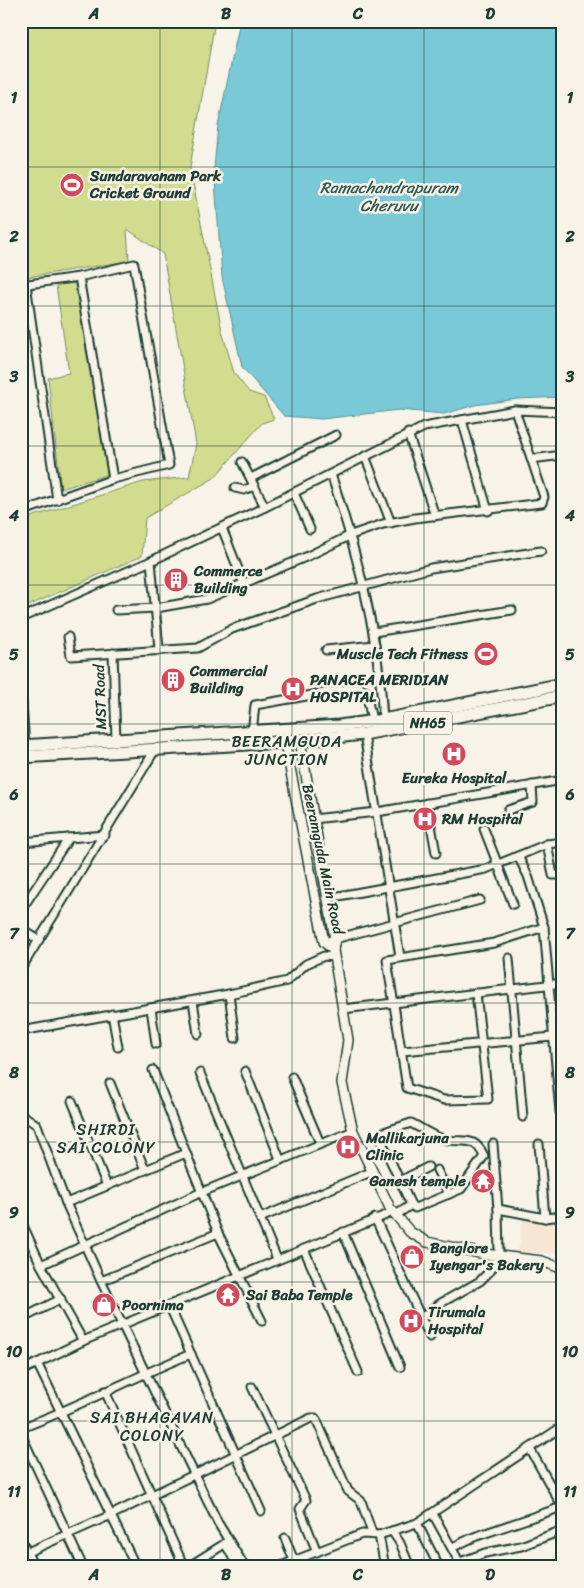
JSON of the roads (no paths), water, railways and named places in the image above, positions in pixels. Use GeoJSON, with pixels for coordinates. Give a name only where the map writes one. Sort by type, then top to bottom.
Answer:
{"type":"FeatureCollection","features":[{"type":"Feature","properties":{"kind":"highway","name":"NH65"},"geometry":{"type":"LineString","coordinates":[[22,750],[155,750],[300,741],[364,734],[509,701],[563,684]]}},
{"type":"Feature","properties":{"kind":"highway","name":"NH65"},"geometry":{"type":"LineString","coordinates":[[65,749],[116,740],[252,733],[378,720],[509,701],[563,696]]}},
{"type":"Feature","properties":{"kind":"main road","name":"Beeramguda Main Road"},"geometry":{"type":"LineString","coordinates":[[300,741],[335,939],[334,954],[348,1040],[342,1083],[353,1131],[371,1172],[395,1214],[410,1232],[426,1242],[542,1262],[563,1269]]}},
{"type":"Feature","properties":{"kind":"main road","name":"Beeramguda Main Road"},"geometry":{"type":"LineString","coordinates":[[285,742],[324,942],[334,954]]}},
{"type":"Feature","properties":{"kind":"street"},"geometry":{"type":"LineString","coordinates":[[21,512],[57,500],[113,479],[170,465],[134,264],[79,277],[24,284],[57,500]]}},
{"type":"Feature","properties":{"kind":"street"},"geometry":{"type":"LineString","coordinates":[[79,277],[113,479]]}},
{"type":"Feature","properties":{"kind":"street"},"geometry":{"type":"LineString","coordinates":[[116,610],[156,608],[207,599],[351,536],[391,523],[544,501],[515,410]]}},
{"type":"Feature","properties":{"kind":"street"},"geometry":{"type":"LineString","coordinates":[[21,618],[152,561],[222,528],[408,433],[424,427],[515,410],[563,412]]}},
{"type":"Feature","properties":{"kind":"street"},"geometry":{"type":"LineString","coordinates":[[462,420],[488,510]]}},
{"type":"Feature","properties":{"kind":"street"},"geometry":{"type":"LineString","coordinates":[[408,433],[435,516]]}},
{"type":"Feature","properties":{"kind":"street"},"geometry":{"type":"LineString","coordinates":[[251,478],[336,434]]}},
{"type":"Feature","properties":{"kind":"street"},"geometry":{"type":"LineString","coordinates":[[531,459],[563,455]]}},
{"type":"Feature","properties":{"kind":"street"},"geometry":{"type":"LineString","coordinates":[[365,456],[391,523]]}},
{"type":"Feature","properties":{"kind":"street"},"geometry":{"type":"LineString","coordinates":[[242,462],[265,507]]}},
{"type":"Feature","properties":{"kind":"street"},"geometry":{"type":"LineString","coordinates":[[331,474],[365,586],[374,632],[378,720]]}},
{"type":"Feature","properties":{"kind":"street"},"geometry":{"type":"LineString","coordinates":[[235,488],[244,490],[254,486]]}},
{"type":"Feature","properties":{"kind":"street"},"geometry":{"type":"LineString","coordinates":[[294,492],[310,529]]}},
{"type":"Feature","properties":{"kind":"street"},"geometry":{"type":"LineString","coordinates":[[222,528],[244,584]]}},
{"type":"Feature","properties":{"kind":"street"},"geometry":{"type":"LineString","coordinates":[[68,637],[71,656],[198,648],[232,629],[317,599],[432,568],[541,551]]}},
{"type":"Feature","properties":{"kind":"street"},"geometry":{"type":"LineString","coordinates":[[152,561],[159,649]]}},
{"type":"Feature","properties":{"kind":"street"},"geometry":{"type":"LineString","coordinates":[[374,632],[512,610]]}},
{"type":"Feature","properties":{"kind":"street"},"geometry":{"type":"LineString","coordinates":[[326,650],[375,645]]}},
{"type":"Feature","properties":{"kind":"street","name":"MST Road"},"geometry":{"type":"LineString","coordinates":[[112,653],[116,740]]}},
{"type":"Feature","properties":{"kind":"street"},"geometry":{"type":"LineString","coordinates":[[252,733],[255,705],[358,687],[366,691],[378,720]]}},
{"type":"Feature","properties":{"kind":"street"},"geometry":{"type":"LineString","coordinates":[[21,691],[22,750]]}},
{"type":"Feature","properties":{"kind":"street"},"geometry":{"type":"LineString","coordinates":[[364,734],[400,957]]}},
{"type":"Feature","properties":{"kind":"street"},"geometry":{"type":"LineString","coordinates":[[21,969],[155,750]]}},
{"type":"Feature","properties":{"kind":"street"},"geometry":{"type":"LineString","coordinates":[[314,819],[377,812],[563,780]]}},
{"type":"Feature","properties":{"kind":"street"},"geometry":{"type":"LineString","coordinates":[[508,810],[533,802],[532,785]]}},
{"type":"Feature","properties":{"kind":"street"},"geometry":{"type":"LineString","coordinates":[[427,804],[436,853]]}},
{"type":"Feature","properties":{"kind":"street"},"geometry":{"type":"LineString","coordinates":[[484,829],[513,904]]}},
{"type":"Feature","properties":{"kind":"street"},"geometry":{"type":"LineString","coordinates":[[21,842],[104,835]]}},
{"type":"Feature","properties":{"kind":"street"},"geometry":{"type":"LineString","coordinates":[[21,910],[69,838]]}},
{"type":"Feature","properties":{"kind":"street"},"geometry":{"type":"LineString","coordinates":[[328,898],[389,886],[442,879],[486,869],[547,844],[563,842]]}},
{"type":"Feature","properties":{"kind":"street"},"geometry":{"type":"LineString","coordinates":[[547,844],[553,875],[563,875]]}},
{"type":"Feature","properties":{"kind":"street"},"geometry":{"type":"LineString","coordinates":[[518,856],[528,876],[544,927],[560,1112]]}},
{"type":"Feature","properties":{"kind":"street"},"geometry":{"type":"LineString","coordinates":[[324,942],[480,900]]}},
{"type":"Feature","properties":{"kind":"street"},"geometry":{"type":"LineString","coordinates":[[476,993],[488,1099],[444,1100],[407,1088],[387,960],[494,943],[544,927]]}},
{"type":"Feature","properties":{"kind":"street"},"geometry":{"type":"LineString","coordinates":[[21,928],[39,940]]}},
{"type":"Feature","properties":{"kind":"street"},"geometry":{"type":"LineString","coordinates":[[21,1030],[192,1001],[287,980],[306,964],[334,954]]}},
{"type":"Feature","properties":{"kind":"street"},"geometry":{"type":"LineString","coordinates":[[509,958],[514,1040],[523,1117]]}},
{"type":"Feature","properties":{"kind":"street"},"geometry":{"type":"LineString","coordinates":[[343,1009],[563,983]]}},
{"type":"Feature","properties":{"kind":"street"},"geometry":{"type":"LineString","coordinates":[[229,994],[235,1038]]}},
{"type":"Feature","properties":{"kind":"street"},"geometry":{"type":"LineString","coordinates":[[192,1001],[198,1034]]}},
{"type":"Feature","properties":{"kind":"street"},"geometry":{"type":"LineString","coordinates":[[151,1008],[156,1044]]}},
{"type":"Feature","properties":{"kind":"street"},"geometry":{"type":"LineString","coordinates":[[112,1014],[118,1047]]}},
{"type":"Feature","properties":{"kind":"street"},"geometry":{"type":"LineString","coordinates":[[402,1051],[563,1036]]}},
{"type":"Feature","properties":{"kind":"street"},"geometry":{"type":"LineString","coordinates":[[153,1070],[218,1233],[262,1321]]}},
{"type":"Feature","properties":{"kind":"street"},"geometry":{"type":"LineString","coordinates":[[245,1070],[280,1159]]}},
{"type":"Feature","properties":{"kind":"street"},"geometry":{"type":"LineString","coordinates":[[200,1073],[277,1259]]}},
{"type":"Feature","properties":{"kind":"street"},"geometry":{"type":"LineString","coordinates":[[292,1077],[320,1143]]}},
{"type":"Feature","properties":{"kind":"street"},"geometry":{"type":"LineString","coordinates":[[110,1083],[145,1170]]}},
{"type":"Feature","properties":{"kind":"street"},"geometry":{"type":"LineString","coordinates":[[72,1101],[107,1186]]}},
{"type":"Feature","properties":{"kind":"street"},"geometry":{"type":"LineString","coordinates":[[21,1114],[37,1125],[66,1203],[84,1244],[147,1372],[238,1567]]}},
{"type":"Feature","properties":{"kind":"street"},"geometry":{"type":"LineString","coordinates":[[410,1123],[443,1139],[472,1142],[479,1146],[484,1156],[482,1160],[461,1189],[450,1194],[415,1208],[411,1205],[380,1138],[384,1132],[410,1123]]}},
{"type":"Feature","properties":{"kind":"street"},"geometry":{"type":"LineString","coordinates":[[41,1265],[202,1192],[353,1131]]}},
{"type":"Feature","properties":{"kind":"street"},"geometry":{"type":"LineString","coordinates":[[421,1318],[441,1303],[480,1281],[491,1270],[499,1256],[498,1209],[493,1144]]}},
{"type":"Feature","properties":{"kind":"street"},"geometry":{"type":"LineString","coordinates":[[539,1144],[545,1218]]}},
{"type":"Feature","properties":{"kind":"street"},"geometry":{"type":"LineString","coordinates":[[66,1203],[186,1153]]}},
{"type":"Feature","properties":{"kind":"street"},"geometry":{"type":"LineString","coordinates":[[400,1182],[428,1167]]}},
{"type":"Feature","properties":{"kind":"street"},"geometry":{"type":"LineString","coordinates":[[437,1170],[450,1194]]}},
{"type":"Feature","properties":{"kind":"street"},"geometry":{"type":"LineString","coordinates":[[260,1218],[371,1172]]}},
{"type":"Feature","properties":{"kind":"street"},"geometry":{"type":"LineString","coordinates":[[21,1371],[122,1324],[376,1218],[395,1214],[411,1205]]}},
{"type":"Feature","properties":{"kind":"street"},"geometry":{"type":"LineString","coordinates":[[498,1209],[545,1218],[563,1216]]}},
{"type":"Feature","properties":{"kind":"street"},"geometry":{"type":"LineString","coordinates":[[376,1218],[430,1337]]}},
{"type":"Feature","properties":{"kind":"street"},"geometry":{"type":"LineString","coordinates":[[21,1221],[41,1265],[61,1298],[83,1341]]}},
{"type":"Feature","properties":{"kind":"street"},"geometry":{"type":"LineString","coordinates":[[343,1232],[400,1367]]}},
{"type":"Feature","properties":{"kind":"street"},"geometry":{"type":"LineString","coordinates":[[101,1281],[218,1233]]}},
{"type":"Feature","properties":{"kind":"street"},"geometry":{"type":"LineString","coordinates":[[304,1249],[358,1372]]}},
{"type":"Feature","properties":{"kind":"street"},"geometry":{"type":"LineString","coordinates":[[22,1317],[61,1298]]}},
{"type":"Feature","properties":{"kind":"street"},"geometry":{"type":"LineString","coordinates":[[168,1305],[262,1511]]}},
{"type":"Feature","properties":{"kind":"street"},"geometry":{"type":"LineString","coordinates":[[21,1428],[63,1413],[147,1372],[191,1354]]}},
{"type":"Feature","properties":{"kind":"street"},"geometry":{"type":"LineString","coordinates":[[37,1362],[136,1567]]}},
{"type":"Feature","properties":{"kind":"street"},"geometry":{"type":"LineString","coordinates":[[252,1387],[306,1500],[300,1509],[316,1552]]}},
{"type":"Feature","properties":{"kind":"street"},"geometry":{"type":"LineString","coordinates":[[106,1391],[181,1560]]}},
{"type":"Feature","properties":{"kind":"street"},"geometry":{"type":"LineString","coordinates":[[24,1554],[112,1515],[235,1453],[315,1418],[348,1491],[361,1502],[375,1534],[385,1567]]}},
{"type":"Feature","properties":{"kind":"street"},"geometry":{"type":"LineString","coordinates":[[278,1567],[362,1534],[392,1531],[417,1523],[563,1426]]}},
{"type":"Feature","properties":{"kind":"street"},"geometry":{"type":"LineString","coordinates":[[21,1434],[83,1567]]}},
{"type":"Feature","properties":{"kind":"street"},"geometry":{"type":"LineString","coordinates":[[453,1547],[474,1537],[562,1507],[530,1449]]}},
{"type":"Feature","properties":{"kind":"street"},"geometry":{"type":"LineString","coordinates":[[433,1514],[461,1564],[485,1553],[521,1546],[563,1530]]}},
{"type":"Feature","properties":{"kind":"street"},"geometry":{"type":"LineString","coordinates":[[417,1523],[439,1567]]}},
{"type":"Feature","properties":{"kind":"street"},"geometry":{"type":"LineString","coordinates":[[392,1531],[400,1543],[410,1567]]}},
{"type":"Feature","properties":{"kind":"street"},"geometry":{"type":"LineString","coordinates":[[285,1538],[294,1561]]}},
{"type":"Feature","properties":{"kind":"street"},"geometry":{"type":"LineString","coordinates":[[21,1540],[24,1554],[34,1567]]}},
{"type":"Feature","properties":{"kind":"street"},"geometry":{"type":"LineString","coordinates":[[188,1567],[227,1542]]}},
{"type":"Feature","properties":{"kind":"street"},"geometry":{"type":"LineString","coordinates":[[227,1542],[244,1567]]}},
{"type":"Feature","properties":{"kind":"water","name":"Ramachandrapuram Cheruvu"},"geometry":{"type":"Polygon","coordinates":[[[240,21],[563,21],[563,397],[517,399],[475,405],[444,414],[399,410],[322,419],[284,416],[242,367],[222,277],[214,168],[218,126],[240,21]]]}},
{"type":"Feature","properties":{"kind":"place","name":"Sundaravanam Park Cricket Ground"},"geometry":{"type":"Point","coordinates":[72,185]}},
{"type":"Feature","properties":{"kind":"place","name":"Commerce Building"},"geometry":{"type":"Point","coordinates":[176,580]}},
{"type":"Feature","properties":{"kind":"place","name":"Muscle Tech Fitness"},"geometry":{"type":"Point","coordinates":[486,654]}},
{"type":"Feature","properties":{"kind":"place","name":"Commercial Building"},"geometry":{"type":"Point","coordinates":[173,680]}},
{"type":"Feature","properties":{"kind":"place","name":"PANACEA MERIDIAN HOSPITAL"},"geometry":{"type":"Point","coordinates":[293,689]}},
{"type":"Feature","properties":{"kind":"place","name":"Eureka Hospital"},"geometry":{"type":"Point","coordinates":[454,754]}},
{"type":"Feature","properties":{"kind":"place","name":"RM Hospital"},"geometry":{"type":"Point","coordinates":[425,819]}},
{"type":"Feature","properties":{"kind":"place","name":"Mallikarjuna Clinic"},"geometry":{"type":"Point","coordinates":[348,1147]}},
{"type":"Feature","properties":{"kind":"place","name":"Ganesh temple"},"geometry":{"type":"Point","coordinates":[483,1181]}},
{"type":"Feature","properties":{"kind":"place","name":"Banglore Iyengar's Bakery"},"geometry":{"type":"Point","coordinates":[412,1257]}},
{"type":"Feature","properties":{"kind":"place","name":"Sai Baba Temple"},"geometry":{"type":"Point","coordinates":[228,1295]}},
{"type":"Feature","properties":{"kind":"place","name":"Poornima"},"geometry":{"type":"Point","coordinates":[104,1305]}},
{"type":"Feature","properties":{"kind":"place","name":"Tirumala Hospital"},"geometry":{"type":"Point","coordinates":[411,1321]}},
{"type":"Feature","properties":{"kind":"district","name":"BEERAMGUDA JUNCTION"},"geometry":{"type":"Point","coordinates":[287,750]}},
{"type":"Feature","properties":{"kind":"district","name":"SHIRDI SAI COLONY"},"geometry":{"type":"Point","coordinates":[106,1138]}},
{"type":"Feature","properties":{"kind":"district","name":"SAI BHAGAVAN COLONY"},"geometry":{"type":"Point","coordinates":[152,1426]}}]}
